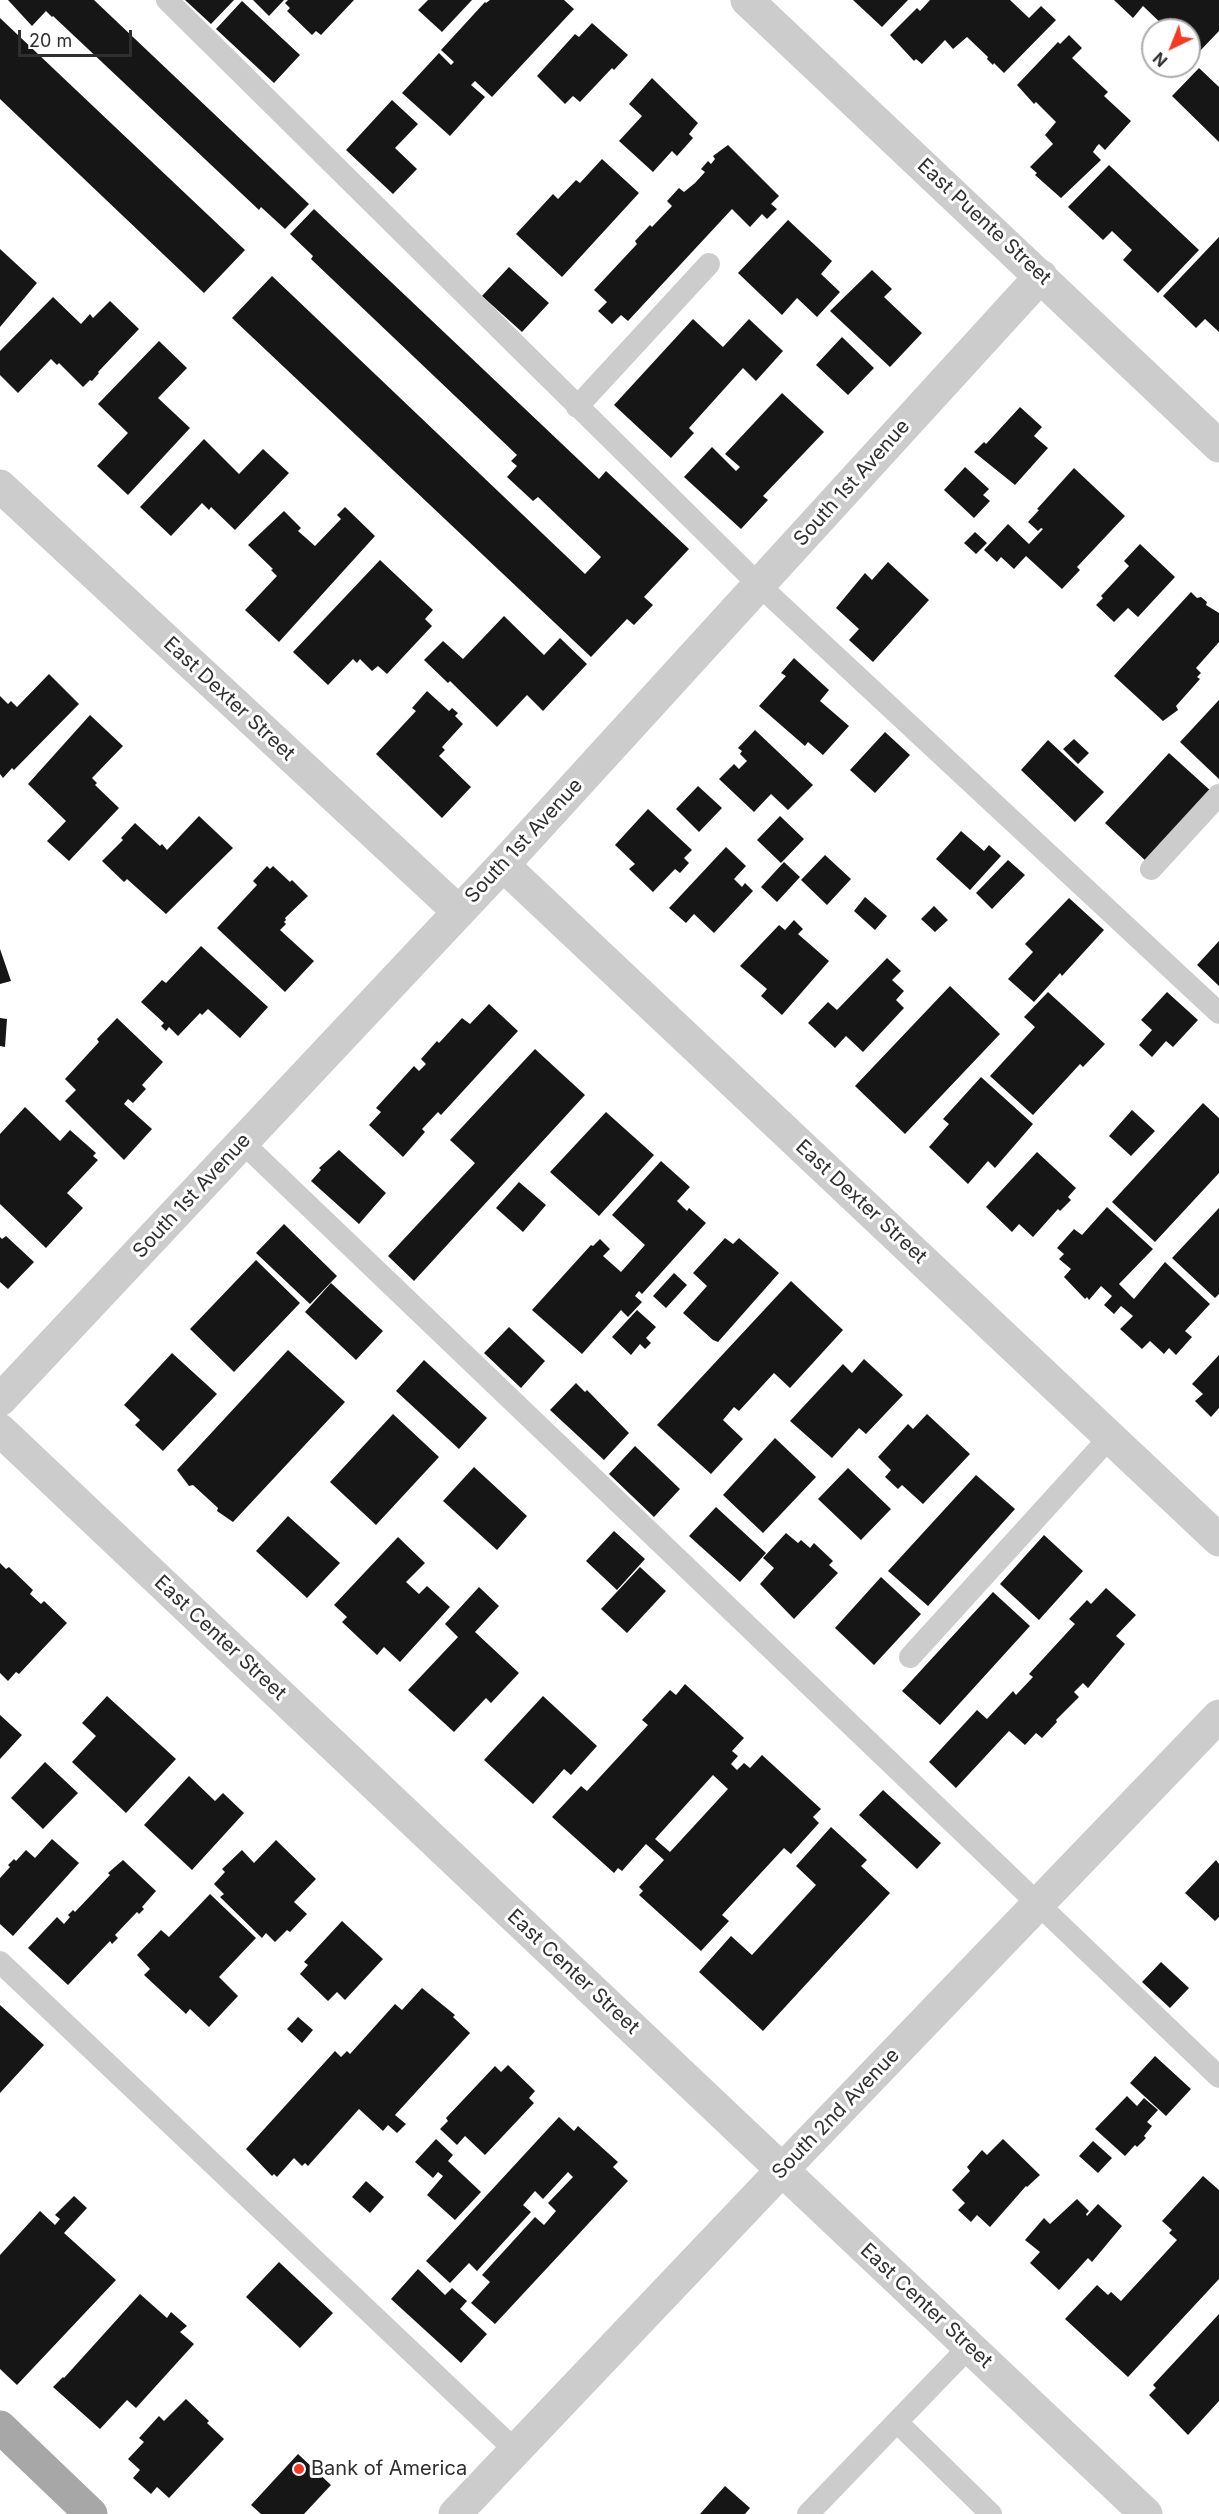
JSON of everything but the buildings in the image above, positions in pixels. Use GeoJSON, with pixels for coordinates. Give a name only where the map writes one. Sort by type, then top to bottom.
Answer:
{"type":"FeatureCollection","features":[{"type":"Feature","properties":{"kind":"main road"},"geometry":{"type":"LineString","coordinates":[[0,2427],[91,2514]]}},
{"type":"Feature","properties":{"kind":"street","name":"East Puente Street"},"geometry":{"type":"LineString","coordinates":[[747,0],[1219,446]]}},
{"type":"Feature","properties":{"kind":"street","name":"South 1st Avenue"},"geometry":{"type":"LineString","coordinates":[[0,1400],[459,912],[1041,276]]}},
{"type":"Feature","properties":{"kind":"street","name":"East Dexter Street"},"geometry":{"type":"LineString","coordinates":[[0,486],[459,912]]}},
{"type":"Feature","properties":{"kind":"street","name":"East Dexter Street"},"geometry":{"type":"LineString","coordinates":[[502,865],[1219,1540]]}},
{"type":"Feature","properties":{"kind":"street","name":"East Center Street"},"geometry":{"type":"LineString","coordinates":[[0,1430],[1146,2514]]}},
{"type":"Feature","properties":{"kind":"street","name":"South 2nd Avenue"},"geometry":{"type":"LineString","coordinates":[[455,2514],[1219,1716]]}},
{"type":"Feature","properties":{"kind":"lane"},"geometry":{"type":"LineString","coordinates":[[167,0],[759,585],[1219,1013]]}},
{"type":"Feature","properties":{"kind":"lane"},"geometry":{"type":"LineString","coordinates":[[578,407],[709,264]]}},
{"type":"Feature","properties":{"kind":"lane"},"geometry":{"type":"LineString","coordinates":[[1150,869],[1219,795]]}},
{"type":"Feature","properties":{"kind":"lane"},"geometry":{"type":"LineString","coordinates":[[243,1142],[1219,2077]]}},
{"type":"Feature","properties":{"kind":"lane"},"geometry":{"type":"LineString","coordinates":[[910,1657],[1110,1437]]}},
{"type":"Feature","properties":{"kind":"lane"},"geometry":{"type":"LineString","coordinates":[[0,1962],[515,2450]]}},
{"type":"Feature","properties":{"kind":"lane"},"geometry":{"type":"LineString","coordinates":[[808,2514],[969,2346]]}},
{"type":"Feature","properties":{"kind":"lane"},"geometry":{"type":"LineString","coordinates":[[897,2422],[991,2514]]}},
{"type":"Feature","properties":{"kind":"place","name":"Bank of America"},"geometry":{"type":"Point","coordinates":[299,2469]}}]}
